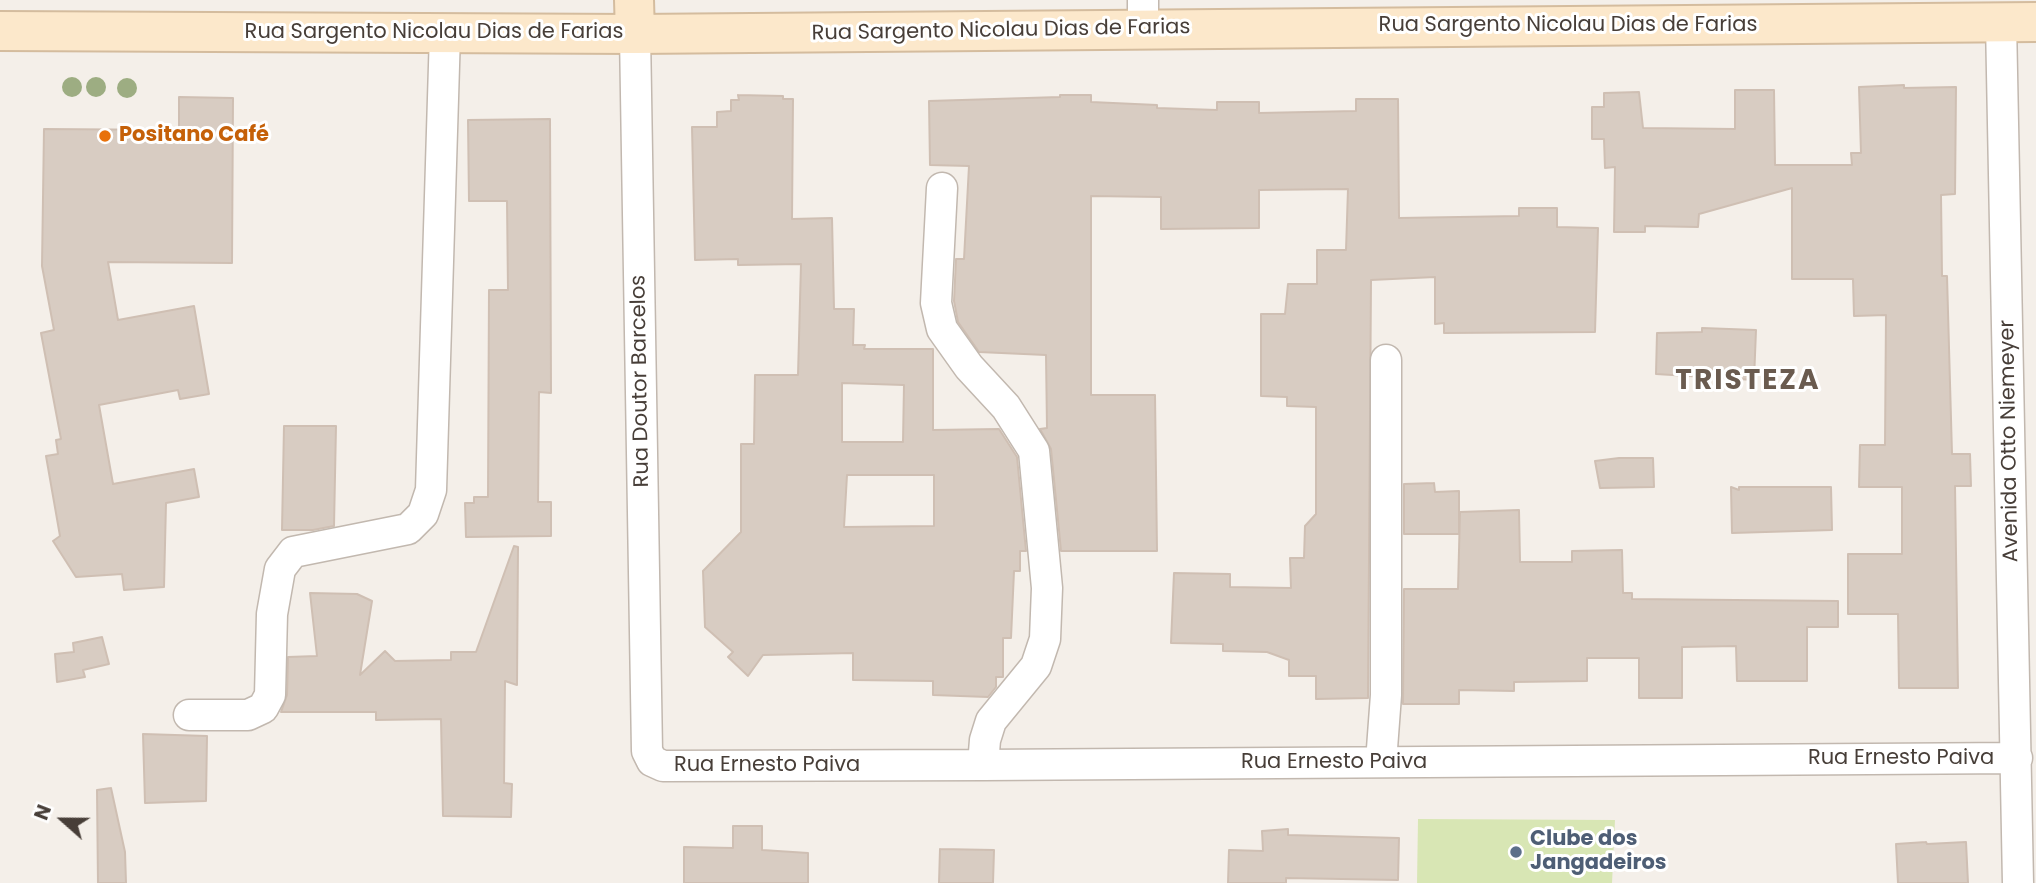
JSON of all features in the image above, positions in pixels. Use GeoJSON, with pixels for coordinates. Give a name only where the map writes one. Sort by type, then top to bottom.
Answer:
{"type":"FeatureCollection","features":[{"type":"Feature","properties":{"kind":"main road","name":"Rua Sargento Nicolau Dias de Farias"},"geometry":{"type":"LineString","coordinates":[[0,31],[445,33],[635,17],[2013,14]]}},
{"type":"Feature","properties":{"kind":"street","name":"Avenida Otto Niemeyer"},"geometry":{"type":"LineString","coordinates":[[2013,14],[2018,883]]}},
{"type":"Feature","properties":{"kind":"street","name":"Rua Doutor Barcelos"},"geometry":{"type":"LineString","coordinates":[[635,17],[647,751],[652,761]]}},
{"type":"Feature","properties":{"kind":"street"},"geometry":{"type":"LineString","coordinates":[[190,715],[248,715],[263,708],[270,695],[272,614],[280,569],[293,552],[408,529],[423,514],[431,490],[445,33]]}},
{"type":"Feature","properties":{"kind":"street"},"geometry":{"type":"LineString","coordinates":[[942,188],[936,303],[942,329],[969,367],[1006,407],[1034,451],[1047,588],[1045,639],[1036,666],[991,722],[985,740],[983,765]]}},
{"type":"Feature","properties":{"kind":"street"},"geometry":{"type":"LineString","coordinates":[[1381,762],[1387,695],[1386,360]]}},
{"type":"Feature","properties":{"kind":"street","name":"Rua Ernesto Paiva"},"geometry":{"type":"LineString","coordinates":[[652,761],[663,766],[2017,758]]}},
{"type":"Feature","properties":{"kind":"green space","name":"Clube dos Jangadeiros"},"geometry":{"type":"Polygon","coordinates":[[[1418,819],[1615,820],[1612,883],[1417,883],[1418,819]]]}},
{"type":"Feature","properties":{"kind":"building"},"geometry":{"type":"Polygon","coordinates":[[[1904,85],[1904,88],[1956,87],[1955,194],[1941,195],[1942,276],[1947,276],[1952,454],[1970,454],[1971,486],[1955,486],[1958,688],[1899,688],[1898,614],[1848,614],[1848,554],[1902,554],[1902,487],[1859,487],[1860,445],[1885,445],[1886,315],[1854,316],[1853,279],[1792,279],[1792,188],[1699,214],[1698,227],[1645,226],[1645,232],[1614,232],[1615,167],[1605,168],[1604,139],[1592,139],[1592,107],[1604,107],[1604,93],[1639,92],[1643,128],[1735,129],[1735,90],[1774,90],[1775,165],[1852,165],[1851,153],[1861,153],[1859,87],[1904,85]]]}},
{"type":"Feature","properties":{"kind":"building"},"geometry":{"type":"Polygon","coordinates":[[[738,95],[783,96],[783,99],[793,99],[792,219],[832,218],[834,309],[854,309],[853,345],[865,345],[864,349],[933,349],[933,430],[999,429],[1017,457],[1026,551],[1020,551],[1020,571],[1014,571],[1011,638],[1003,638],[1003,677],[996,677],[996,687],[988,697],[933,695],[933,681],[853,680],[853,653],[763,655],[748,676],[728,657],[733,652],[705,627],[703,571],[741,532],[741,444],[754,444],[755,375],[798,375],[801,264],[738,265],[738,259],[695,260],[692,127],[717,127],[717,112],[731,111],[731,100],[739,100],[738,95]],[[842,383],[842,442],[903,442],[904,385],[842,383]],[[847,475],[844,527],[934,526],[934,475],[847,475]]]}},
{"type":"Feature","properties":{"kind":"building"},"geometry":{"type":"Polygon","coordinates":[[[1091,95],[1091,102],[1157,105],[1157,108],[1217,110],[1217,102],[1259,102],[1259,113],[1356,111],[1356,99],[1398,99],[1399,218],[1519,216],[1519,208],[1557,208],[1557,227],[1598,228],[1595,332],[1444,333],[1444,323],[1435,324],[1435,277],[1371,280],[1368,698],[1316,699],[1316,676],[1289,676],[1289,660],[1267,652],[1223,651],[1223,644],[1171,643],[1174,573],[1230,574],[1230,587],[1291,588],[1290,558],[1304,558],[1305,526],[1316,514],[1316,407],[1287,406],[1287,397],[1261,396],[1261,314],[1285,314],[1288,284],[1317,284],[1317,250],[1346,250],[1348,189],[1259,190],[1259,228],[1161,229],[1161,197],[1091,196],[1091,395],[1155,395],[1157,551],[1061,551],[1051,449],[1040,429],[1047,428],[1046,355],[979,352],[958,322],[954,301],[956,259],[964,259],[969,166],[930,165],[929,101],[1091,95]]]}},
{"type":"Feature","properties":{"kind":"building"},"geometry":{"type":"Polygon","coordinates":[[[179,97],[233,98],[232,263],[108,262],[118,320],[194,306],[209,394],[180,399],[178,390],[99,405],[113,484],[194,469],[199,497],[166,503],[164,587],[124,590],[122,574],[76,577],[53,541],[60,536],[46,456],[58,454],[56,440],[61,439],[41,333],[54,330],[42,266],[44,129],[179,130],[179,97]]]}},
{"type":"Feature","properties":{"kind":"building"},"geometry":{"type":"Polygon","coordinates":[[[550,119],[551,393],[539,392],[538,502],[551,502],[551,536],[466,537],[465,503],[474,503],[474,497],[488,497],[489,290],[508,290],[507,201],[469,201],[468,120],[550,119]]]}},
{"type":"Feature","properties":{"kind":"building"},"geometry":{"type":"Polygon","coordinates":[[[1702,328],[1756,330],[1754,380],[1656,374],[1657,333],[1702,332],[1702,328]]]}},
{"type":"Feature","properties":{"kind":"building"},"geometry":{"type":"Polygon","coordinates":[[[284,426],[336,426],[334,526],[313,530],[282,530],[284,426]]]}},
{"type":"Feature","properties":{"kind":"building"},"geometry":{"type":"Polygon","coordinates":[[[1653,458],[1654,487],[1600,488],[1595,461],[1653,458]]]}},
{"type":"Feature","properties":{"kind":"building"},"geometry":{"type":"Polygon","coordinates":[[[1434,483],[1435,492],[1459,491],[1459,534],[1404,534],[1404,484],[1434,483]]]}},
{"type":"Feature","properties":{"kind":"building"},"geometry":{"type":"Polygon","coordinates":[[[1731,487],[1739,490],[1739,487],[1831,487],[1832,530],[1732,533],[1731,487]]]}},
{"type":"Feature","properties":{"kind":"building"},"geometry":{"type":"Polygon","coordinates":[[[1519,510],[1520,562],[1572,562],[1572,551],[1622,550],[1623,593],[1632,593],[1632,599],[1838,601],[1838,627],[1807,627],[1807,681],[1737,681],[1736,646],[1682,647],[1682,698],[1639,698],[1639,658],[1587,658],[1587,681],[1514,682],[1514,691],[1459,690],[1459,704],[1403,704],[1404,589],[1458,589],[1460,512],[1519,510]]]}},
{"type":"Feature","properties":{"kind":"building"},"geometry":{"type":"Polygon","coordinates":[[[514,546],[518,547],[517,685],[505,681],[504,783],[512,784],[511,817],[443,816],[441,719],[376,720],[376,712],[281,712],[287,695],[288,657],[317,656],[310,593],[357,594],[372,601],[360,675],[385,651],[395,661],[451,660],[451,652],[476,652],[514,546]]]}},
{"type":"Feature","properties":{"kind":"building"},"geometry":{"type":"Polygon","coordinates":[[[102,637],[109,664],[83,670],[85,677],[57,682],[55,654],[74,652],[73,643],[102,637]]]}},
{"type":"Feature","properties":{"kind":"building"},"geometry":{"type":"Polygon","coordinates":[[[143,734],[207,736],[206,801],[145,803],[143,734]]]}},
{"type":"Feature","properties":{"kind":"building"},"geometry":{"type":"Polygon","coordinates":[[[111,788],[125,852],[126,883],[98,883],[97,790],[111,788]]]}},
{"type":"Feature","properties":{"kind":"building"},"geometry":{"type":"Polygon","coordinates":[[[733,826],[762,826],[762,850],[808,853],[808,883],[684,883],[684,847],[733,848],[733,826]]]}},
{"type":"Feature","properties":{"kind":"building"},"geometry":{"type":"Polygon","coordinates":[[[1288,829],[1288,835],[1399,838],[1398,880],[1286,878],[1286,883],[1228,883],[1229,850],[1263,851],[1262,831],[1288,829]]]}},
{"type":"Feature","properties":{"kind":"building"},"geometry":{"type":"Polygon","coordinates":[[[1966,842],[1968,883],[1898,883],[1896,844],[1966,842]]]}},
{"type":"Feature","properties":{"kind":"building"},"geometry":{"type":"Polygon","coordinates":[[[940,849],[994,850],[993,883],[939,883],[940,849]]]}},
{"type":"Feature","properties":{"kind":"place","name":"Positano Café"},"geometry":{"type":"Point","coordinates":[105,136]}},
{"type":"Feature","properties":{"kind":"place","name":"Clube dos Jangadeiros"},"geometry":{"type":"Point","coordinates":[1516,852]}},
{"type":"Feature","properties":{"kind":"district","name":"TRISTEZA"},"geometry":{"type":"Point","coordinates":[1748,382]}}]}
